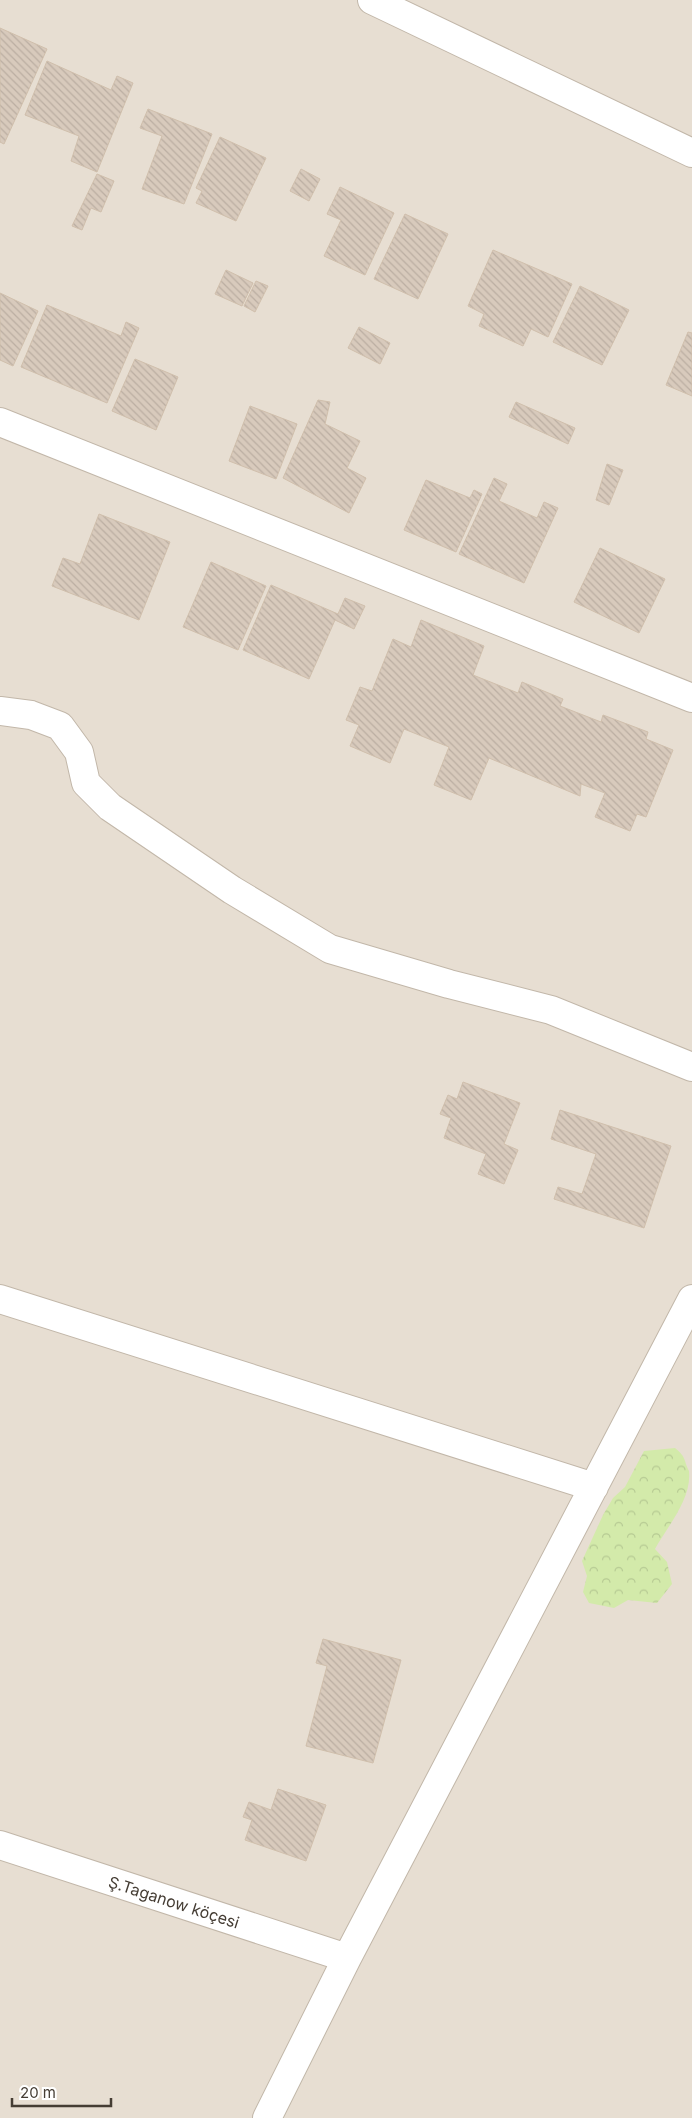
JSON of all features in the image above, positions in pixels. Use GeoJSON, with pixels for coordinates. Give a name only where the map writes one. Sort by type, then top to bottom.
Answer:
{"type":"FeatureCollection","features":[{"type":"Feature","properties":{"kind":"street"},"geometry":{"type":"LineString","coordinates":[[372,0],[692,152]]}},
{"type":"Feature","properties":{"kind":"street"},"geometry":{"type":"LineString","coordinates":[[0,422],[692,698]]}},
{"type":"Feature","properties":{"kind":"street"},"geometry":{"type":"LineString","coordinates":[[0,711],[31,715],[60,726],[79,752],[86,783],[110,807],[232,890],[330,949],[449,984],[552,1010],[692,1068]]}},
{"type":"Feature","properties":{"kind":"street"},"geometry":{"type":"LineString","coordinates":[[0,1299],[594,1487]]}},
{"type":"Feature","properties":{"kind":"street"},"geometry":{"type":"LineString","coordinates":[[267,2118],[348,1958],[692,1299]]}},
{"type":"Feature","properties":{"kind":"street","name":"Ş.Taganow köçesi"},"geometry":{"type":"LineString","coordinates":[[0,1845],[348,1958]]}},
{"type":"Feature","properties":{"kind":"shaded area"},"geometry":{"type":"Polygon","coordinates":[[[0,0],[692,0],[692,2118],[0,2118],[0,0]]]}},
{"type":"Feature","properties":{"kind":"green space"},"geometry":{"type":"Polygon","coordinates":[[[675,1448],[681,1454],[689,1471],[687,1492],[678,1512],[655,1549],[667,1562],[672,1584],[657,1603],[628,1600],[614,1608],[589,1603],[583,1592],[587,1576],[582,1561],[603,1515],[613,1498],[625,1487],[644,1451],[675,1448]]]}},
{"type":"Feature","properties":{"kind":"building"},"geometry":{"type":"Polygon","coordinates":[[[0,28],[47,49],[4,144],[0,142],[0,28]]]}},
{"type":"Feature","properties":{"kind":"building"},"geometry":{"type":"Polygon","coordinates":[[[47,61],[111,90],[117,76],[133,83],[97,172],[71,161],[79,136],[25,115],[47,61]]]}},
{"type":"Feature","properties":{"kind":"building"},"geometry":{"type":"Polygon","coordinates":[[[148,109],[212,134],[184,204],[142,189],[162,136],[140,128],[148,109]]]}},
{"type":"Feature","properties":{"kind":"building"},"geometry":{"type":"Polygon","coordinates":[[[220,137],[266,158],[236,221],[196,203],[202,191],[196,188],[220,137]]]}},
{"type":"Feature","properties":{"kind":"building"},"geometry":{"type":"Polygon","coordinates":[[[301,169],[320,179],[309,201],[290,191],[301,169]]]}},
{"type":"Feature","properties":{"kind":"building"},"geometry":{"type":"Polygon","coordinates":[[[97,174],[114,181],[101,212],[91,208],[82,230],[72,226],[97,174]]]}},
{"type":"Feature","properties":{"kind":"building"},"geometry":{"type":"Polygon","coordinates":[[[340,187],[394,213],[365,275],[324,256],[341,220],[327,214],[340,187]]]}},
{"type":"Feature","properties":{"kind":"building"},"geometry":{"type":"Polygon","coordinates":[[[405,214],[448,234],[418,299],[374,279],[405,214]]]}},
{"type":"Feature","properties":{"kind":"building"},"geometry":{"type":"Polygon","coordinates":[[[493,250],[572,284],[548,337],[531,329],[523,346],[479,326],[484,314],[468,306],[493,250]]]}},
{"type":"Feature","properties":{"kind":"building"},"geometry":{"type":"Polygon","coordinates":[[[226,270],[253,283],[242,306],[215,294],[226,270]]]}},
{"type":"Feature","properties":{"kind":"building"},"geometry":{"type":"Polygon","coordinates":[[[256,281],[268,286],[255,312],[244,306],[256,281]]]}},
{"type":"Feature","properties":{"kind":"building"},"geometry":{"type":"Polygon","coordinates":[[[580,286],[629,310],[602,365],[553,342],[580,286]]]}},
{"type":"Feature","properties":{"kind":"building"},"geometry":{"type":"Polygon","coordinates":[[[0,293],[38,311],[13,366],[0,360],[0,293]]]}},
{"type":"Feature","properties":{"kind":"building"},"geometry":{"type":"Polygon","coordinates":[[[47,305],[121,336],[126,322],[139,328],[107,403],[21,367],[47,305]]]}},
{"type":"Feature","properties":{"kind":"building"},"geometry":{"type":"Polygon","coordinates":[[[359,327],[390,343],[380,364],[348,348],[359,327]]]}},
{"type":"Feature","properties":{"kind":"building"},"geometry":{"type":"Polygon","coordinates":[[[688,332],[692,333],[692,396],[666,385],[688,332]]]}},
{"type":"Feature","properties":{"kind":"building"},"geometry":{"type":"Polygon","coordinates":[[[135,359],[178,377],[156,430],[112,411],[135,359]]]}},
{"type":"Feature","properties":{"kind":"building"},"geometry":{"type":"Polygon","coordinates":[[[318,400],[330,402],[325,424],[360,441],[347,468],[366,478],[349,513],[283,478],[318,400]]]}},
{"type":"Feature","properties":{"kind":"building"},"geometry":{"type":"Polygon","coordinates":[[[516,402],[575,428],[568,444],[509,417],[516,402]]]}},
{"type":"Feature","properties":{"kind":"building"},"geometry":{"type":"Polygon","coordinates":[[[250,406],[297,424],[276,479],[229,461],[250,406]]]}},
{"type":"Feature","properties":{"kind":"building"},"geometry":{"type":"Polygon","coordinates":[[[607,464],[623,470],[609,505],[596,500],[607,464]]]}},
{"type":"Feature","properties":{"kind":"building"},"geometry":{"type":"Polygon","coordinates":[[[494,478],[507,484],[499,501],[537,518],[544,502],[558,508],[524,583],[459,554],[494,478]]]}},
{"type":"Feature","properties":{"kind":"building"},"geometry":{"type":"Polygon","coordinates":[[[426,480],[470,498],[474,490],[482,494],[456,552],[404,530],[426,480]]]}},
{"type":"Feature","properties":{"kind":"building"},"geometry":{"type":"Polygon","coordinates":[[[99,514],[170,542],[139,620],[52,586],[63,558],[80,564],[99,514]]]}},
{"type":"Feature","properties":{"kind":"building"},"geometry":{"type":"Polygon","coordinates":[[[600,548],[665,579],[639,633],[574,602],[600,548]]]}},
{"type":"Feature","properties":{"kind":"building"},"geometry":{"type":"Polygon","coordinates":[[[211,562],[266,586],[238,650],[183,627],[211,562]]]}},
{"type":"Feature","properties":{"kind":"building"},"geometry":{"type":"Polygon","coordinates":[[[271,585],[338,614],[345,598],[365,606],[354,629],[335,620],[309,679],[243,650],[271,585]]]}},
{"type":"Feature","properties":{"kind":"building"},"geometry":{"type":"Polygon","coordinates":[[[421,620],[484,646],[473,675],[518,693],[522,682],[563,699],[560,706],[601,722],[603,715],[648,732],[646,739],[673,750],[646,817],[637,814],[630,831],[595,817],[605,793],[581,784],[580,796],[489,758],[471,800],[434,785],[449,747],[404,729],[390,763],[350,746],[359,725],[346,720],[360,687],[372,691],[393,639],[411,647],[421,620]]]}},
{"type":"Feature","properties":{"kind":"building"},"geometry":{"type":"Polygon","coordinates":[[[463,1082],[520,1103],[504,1144],[518,1150],[504,1184],[478,1174],[486,1154],[444,1138],[451,1118],[440,1114],[448,1095],[457,1099],[463,1082]]]}},
{"type":"Feature","properties":{"kind":"building"},"geometry":{"type":"Polygon","coordinates":[[[560,1110],[671,1146],[644,1228],[554,1199],[558,1187],[582,1194],[596,1154],[551,1139],[560,1110]]]}},
{"type":"Feature","properties":{"kind":"building"},"geometry":{"type":"Polygon","coordinates":[[[323,1639],[401,1660],[373,1763],[306,1746],[327,1666],[316,1663],[323,1639]]]}},
{"type":"Feature","properties":{"kind":"building"},"geometry":{"type":"Polygon","coordinates":[[[278,1789],[326,1805],[306,1861],[245,1840],[252,1820],[243,1817],[249,1802],[271,1810],[278,1789]]]}}]}
